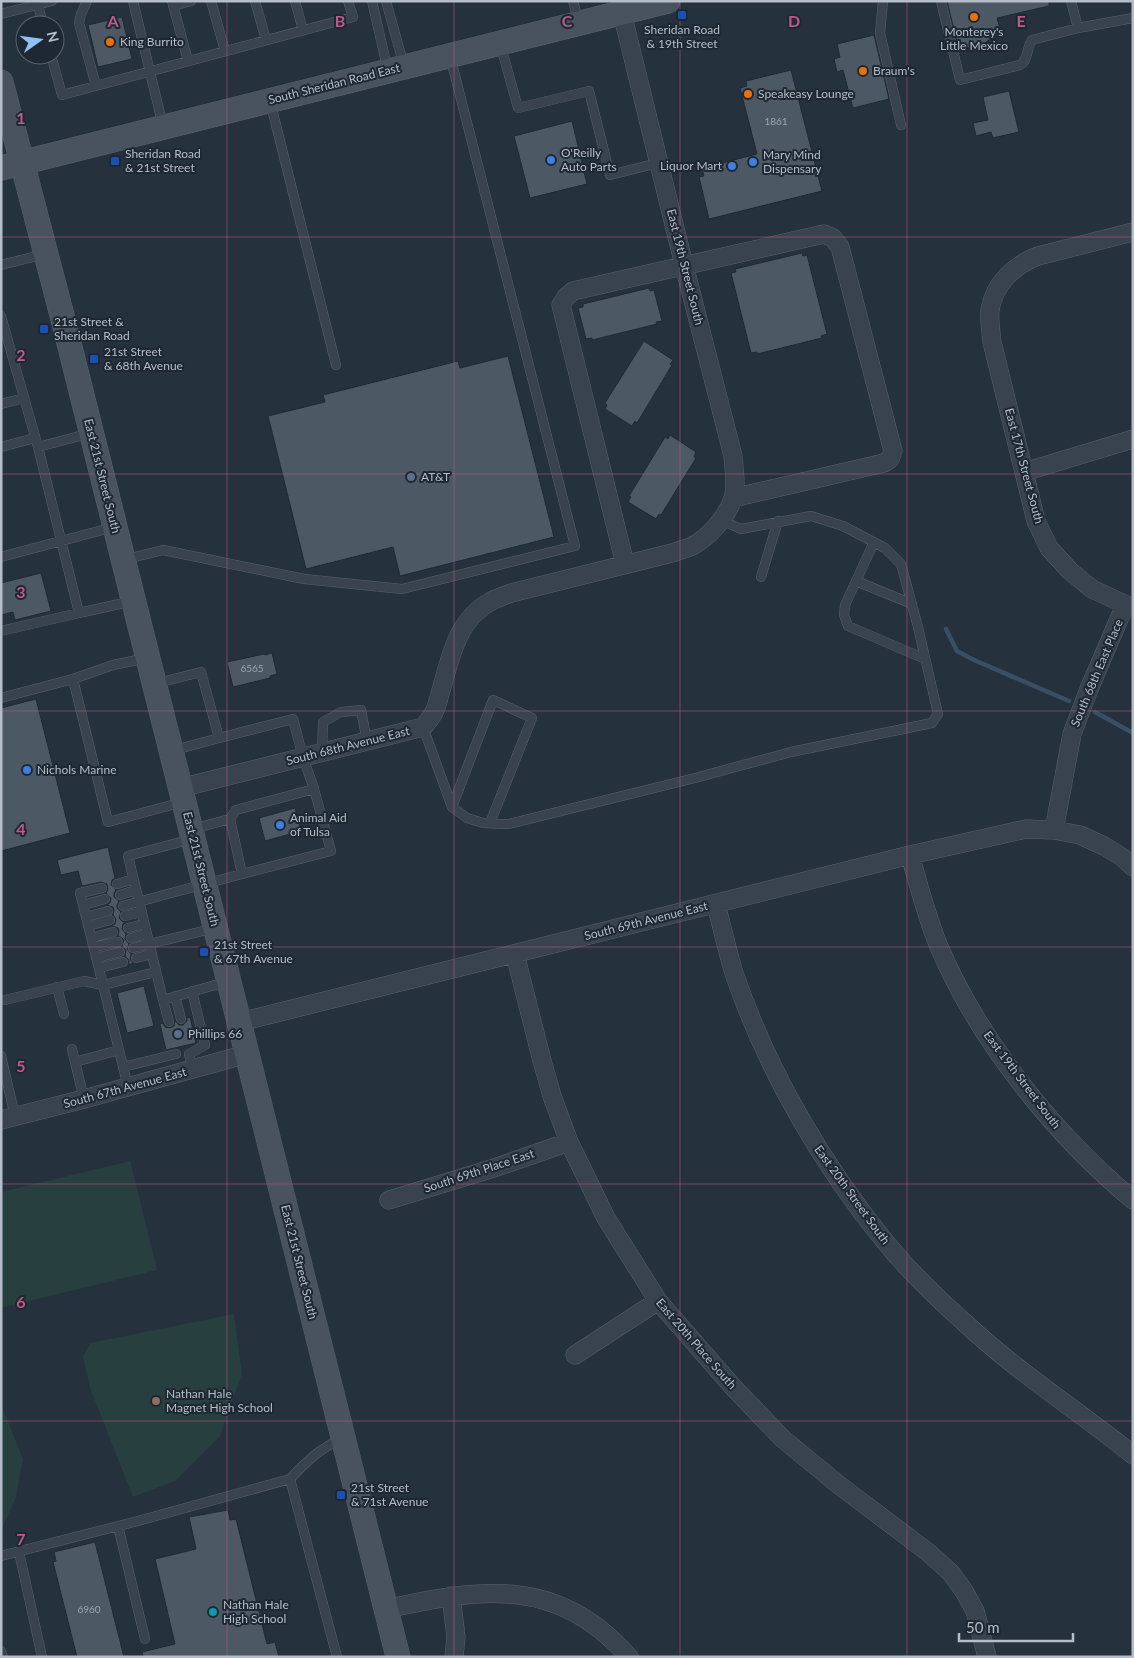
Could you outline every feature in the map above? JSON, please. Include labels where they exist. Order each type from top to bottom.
[{"type":"main road","name":"South Sheridan Road East","points":[[12,165],[500,43],[576,12],[622,13],[668,1]]},
{"type":"main road","name":"East 21st Street South","points":[[1,82],[12,165],[46,254],[398,1657]]},
{"type":"street","name":"East 19th Street South","points":[[622,13],[658,163],[733,456],[735,476],[733,498],[721,520]]},
{"type":"street","name":"East 17th Street South","points":[[1129,607],[1092,589],[1070,571],[1049,548],[1036,521],[992,342],[991,309],[995,293],[1005,277],[1027,260],[1133,232]]},
{"type":"street","points":[[625,564],[561,305],[573,291],[824,234],[833,238],[840,247],[893,451],[890,459],[884,463],[733,498]]},
{"type":"street","points":[[1024,472],[1133,439]]},
{"type":"street","name":"South 68th Avenue East","points":[[182,795],[303,757],[423,727],[434,715],[454,644],[462,628],[471,616],[490,601],[511,593],[690,546],[702,540],[721,520]]},
{"type":"street","name":"South 68th East Place","points":[[1054,830],[1072,734],[1089,689],[1129,607]]},
{"type":"street","name":"South 69th Avenue East","points":[[240,1022],[910,855],[1026,829],[1054,830],[1080,835],[1104,846],[1122,857],[1133,867]]},
{"type":"street","name":"East 19th Street South","points":[[910,855],[930,925],[940,949],[954,977],[997,1050],[1063,1134],[1133,1200]]},
{"type":"street","name":"East 20th Street South","points":[[716,904],[734,972],[770,1060],[816,1146],[851,1197],[888,1245],[964,1323],[1000,1354],[1133,1455]]},
{"type":"street","name":"East 20th Place South","points":[[515,954],[540,1057],[569,1142],[606,1218],[658,1300],[732,1387],[783,1439],[951,1573],[964,1591],[975,1612],[987,1657]]},
{"type":"street","name":"South 67th Avenue East","points":[[8,1118],[128,1087],[190,1056],[247,1054]]},
{"type":"street","name":"South 69th Place East","points":[[388,1200],[494,1168],[569,1142]]},
{"type":"street","points":[[575,1355],[658,1300]]},
{"type":"street","points":[[386,1610],[451,1596],[475,1593],[499,1593],[540,1598],[556,1603],[593,1622],[615,1641],[629,1657]]},
{"type":"street","points":[[451,1596],[456,1637],[454,1657]]},
{"type":"lane","points":[[1,14],[52,1]]},
{"type":"lane","points":[[87,1],[79,23],[96,86]]},
{"type":"lane","points":[[133,1],[163,127]]},
{"type":"lane","points":[[188,61],[172,4],[191,1]]},
{"type":"lane","points":[[211,1],[225,51]]},
{"type":"lane","points":[[255,1],[266,40]]},
{"type":"lane","points":[[296,1],[303,30]]},
{"type":"lane","points":[[54,65],[62,96],[353,17],[348,1]]},
{"type":"lane","points":[[372,1],[396,69]]},
{"type":"lane","points":[[386,1],[396,69]]},
{"type":"lane","points":[[883,1],[880,33],[901,125]]},
{"type":"lane","points":[[940,1],[960,80],[1020,64],[1026,58],[1028,44],[1032,40],[1078,28],[1133,18]]},
{"type":"lane","points":[[1071,1],[1078,28]]},
{"type":"lane","points":[[38,5],[40,15]]},
{"type":"lane","points":[[500,43],[518,108],[589,91],[610,176],[658,163]]},
{"type":"lane","points":[[123,560],[163,550],[304,579],[402,589],[575,546],[450,56]]},
{"type":"lane","points":[[270,101],[336,365]]},
{"type":"lane","points":[[1,265],[46,254]]},
{"type":"lane","points":[[1,316],[37,443],[79,613]]},
{"type":"lane","points":[[1,404],[24,398]]},
{"type":"lane","points":[[1,447],[37,443],[91,433]]},
{"type":"lane","points":[[423,727],[452,808],[467,818],[483,823],[509,824],[791,752],[932,723],[938,714],[902,564],[885,548],[874,542],[843,526],[812,516],[778,521],[741,530],[721,520]]},
{"type":"lane","points":[[761,578],[778,521]]},
{"type":"lane","points":[[1,557],[114,527]]},
{"type":"lane","points":[[874,542],[845,604],[844,615],[848,626],[925,659]]},
{"type":"lane","points":[[856,581],[912,604]]},
{"type":"lane","points":[[1,631],[133,601]]},
{"type":"lane","points":[[1,698],[74,679],[113,665],[147,658]]},
{"type":"lane","points":[[154,684],[201,672],[219,738]]},
{"type":"lane","points":[[74,679],[108,822],[182,795]]},
{"type":"lane","points":[[452,808],[493,700],[532,718],[490,823]]},
{"type":"lane","points":[[322,753],[324,722],[341,712],[361,710],[367,741]]},
{"type":"lane","points":[[123,906],[331,851],[293,718],[171,751]]},
{"type":"lane","points":[[168,1022],[128,856],[230,819],[236,810],[314,789]]},
{"type":"lane","points":[[230,819],[242,874]]},
{"type":"lane","points":[[117,884],[134,879]]},
{"type":"lane","points":[[102,888],[80,893],[128,1087]]},
{"type":"lane","points":[[120,895],[136,890]]},
{"type":"lane","points":[[83,905],[105,899]]},
{"type":"lane","points":[[86,916],[108,910]]},
{"type":"lane","points":[[125,916],[142,912]]},
{"type":"lane","points":[[88,926],[110,920]]},
{"type":"lane","points":[[128,928],[144,924]]},
{"type":"lane","points":[[133,948],[216,928]]},
{"type":"lane","points":[[91,938],[113,932]]},
{"type":"lane","points":[[131,938],[147,934]]},
{"type":"lane","points":[[94,947],[118,942]]},
{"type":"lane","points":[[96,958],[120,952]]},
{"type":"lane","points":[[136,958],[152,954]]},
{"type":"lane","points":[[99,968],[123,962]]},
{"type":"lane","points":[[5,1000],[84,981],[103,985],[156,972]]},
{"type":"lane","points":[[163,1000],[229,981]]},
{"type":"lane","points":[[57,988],[64,1014]]},
{"type":"lane","points":[[123,1067],[176,1051],[190,1056],[205,1044],[192,992]]},
{"type":"lane","points":[[175,996],[181,1019]]},
{"type":"lane","points":[[72,1049],[84,1099]]},
{"type":"lane","points":[[76,1062],[119,1050]]},
{"type":"lane","points":[[1,1056],[8,1118]]},
{"type":"lane","points":[[1,1556],[290,1479],[306,1462],[326,1446],[343,1438]]},
{"type":"lane","points":[[290,1479],[337,1657]]},
{"type":"lane","points":[[118,1526],[145,1639]]},
{"type":"lane","points":[[18,1552],[42,1657]]},
{"type":"lane","points":[[1,1651],[3,1657]]},
{"type":"green space","points":[[130,1161],[157,1270],[1,1308],[1,1192]]},
{"type":"green space","points":[[234,1314],[242,1374],[220,1436],[175,1481],[133,1497],[90,1388],[83,1357],[90,1343]]},
{"type":"green space","points":[[1,1404],[23,1459],[16,1497],[1,1531]]},
{"type":"building","name":"Monterey's Little Mexico","points":[[947,1],[1049,1],[1049,6],[997,18],[1001,32],[982,45],[959,50]]},
{"type":"building","name":"King Burrito","points":[[122,17],[132,59],[98,67],[88,25]]},
{"type":"building","name":"Braum's","points":[[874,35],[889,99],[853,108],[843,70],[837,72],[834,59],[840,57],[837,44]]},
{"type":"building","points":[[791,70],[822,191],[709,219],[699,177],[704,176],[702,168],[757,154],[740,88],[747,86],[746,81]]},
{"type":"building","points":[[1009,91],[1019,132],[993,138],[991,132],[976,136],[973,123],[988,120],[983,97]]},
{"type":"building","name":"O'Reilly Auto Parts","points":[[572,121],[587,184],[530,198],[514,136]]},
{"type":"building","points":[[802,253],[803,256],[807,255],[827,334],[821,336],[822,338],[757,354],[757,352],[751,353],[731,273],[736,272],[735,269]]},
{"type":"building","points":[[649,288],[650,291],[654,290],[662,321],[656,322],[657,324],[592,340],[592,338],[586,339],[578,308],[583,307],[583,304]]},
{"type":"building","points":[[644,341],[673,360],[670,364],[672,365],[637,423],[635,421],[632,426],[605,409],[607,405],[605,403]]},
{"type":"building","name":"AT&T","points":[[508,356],[554,537],[400,576],[393,547],[306,569],[268,416],[325,402],[323,395],[458,361],[460,368]]},
{"type":"building","points":[[670,435],[696,452],[694,457],[696,458],[661,515],[659,514],[656,519],[628,502],[631,497],[629,496],[665,437],[668,439]]},
{"type":"building","points":[[41,573],[51,611],[15,620],[13,612],[1,615],[1,583]]},
{"type":"building","points":[[272,653],[277,674],[270,676],[270,678],[233,687],[227,662]]},
{"type":"building","name":"Nichols Marine","points":[[36,699],[70,833],[1,851],[1,708]]},
{"type":"building","name":"Animal Aid of Tulsa","points":[[295,808],[301,831],[265,841],[259,818]]},
{"type":"building","points":[[108,847],[115,878],[112,880],[111,885],[116,890],[114,897],[119,901],[117,908],[121,912],[119,918],[126,922],[123,924],[122,929],[126,934],[125,939],[129,944],[127,949],[131,954],[130,959],[133,963],[129,965],[129,960],[125,956],[126,950],[122,946],[124,940],[118,936],[118,928],[112,926],[115,924],[116,919],[113,915],[113,907],[107,905],[110,903],[111,898],[106,893],[108,889],[107,884],[101,882],[82,886],[78,871],[61,875],[57,860]]},
{"type":"building","points":[[144,986],[154,1026],[127,1033],[117,993]]},
{"type":"building","name":"Phillips 66","points":[[190,1017],[196,1043],[166,1050],[160,1024],[163,1023],[165,1027],[170,1028],[174,1026],[175,1021],[179,1025],[183,1025],[187,1018]]},
{"type":"building","name":"Nathan Hale High School","points":[[228,1510],[230,1520],[236,1519],[267,1644],[275,1642],[279,1657],[143,1657],[142,1652],[175,1644],[155,1559],[196,1549],[189,1517]]},
{"type":"building","points":[[95,1542],[124,1657],[77,1657],[53,1562],[56,1561],[54,1552]]},
{"type":"waterway","points":[[946,629],[957,651],[1069,701]]},
{"type":"waterway","points":[[1095,712],[1133,733]]},
{"type":"place","name":"Sheridan Road & 19th Street","points":[[682,15]]},
{"type":"place","name":"Monterey's Little Mexico","points":[[974,17]]},
{"type":"place","name":"King Burrito","points":[[110,42]]},
{"type":"place","name":"Braum's","points":[[863,71]]},
{"type":"place","name":"Speakeasy Lounge","points":[[748,94]]},
{"type":"place","name":"O'Reilly Auto Parts","points":[[551,160]]},
{"type":"place","name":"Sheridan Road & 21st Street","points":[[115,161]]},
{"type":"place","name":"Mary Mind Dispensary","points":[[753,162]]},
{"type":"place","name":"Liquor Mart","points":[[732,166]]},
{"type":"place","name":"21st Street & Sheridan Road","points":[[44,329]]},
{"type":"place","name":"21st Street & 68th Avenue","points":[[94,359]]},
{"type":"place","name":"AT&T","points":[[411,477]]},
{"type":"place","name":"Nichols Marine","points":[[27,770]]},
{"type":"place","name":"Animal Aid of Tulsa","points":[[280,825]]},
{"type":"place","name":"21st Street & 67th Avenue","points":[[204,952]]},
{"type":"place","name":"Phillips 66","points":[[178,1034]]},
{"type":"place","name":"Nathan Hale Magnet High School","points":[[156,1401]]},
{"type":"place","name":"21st Street & 71st Avenue","points":[[341,1495]]},
{"type":"place","name":"Nathan Hale High School","points":[[213,1612]]}]
